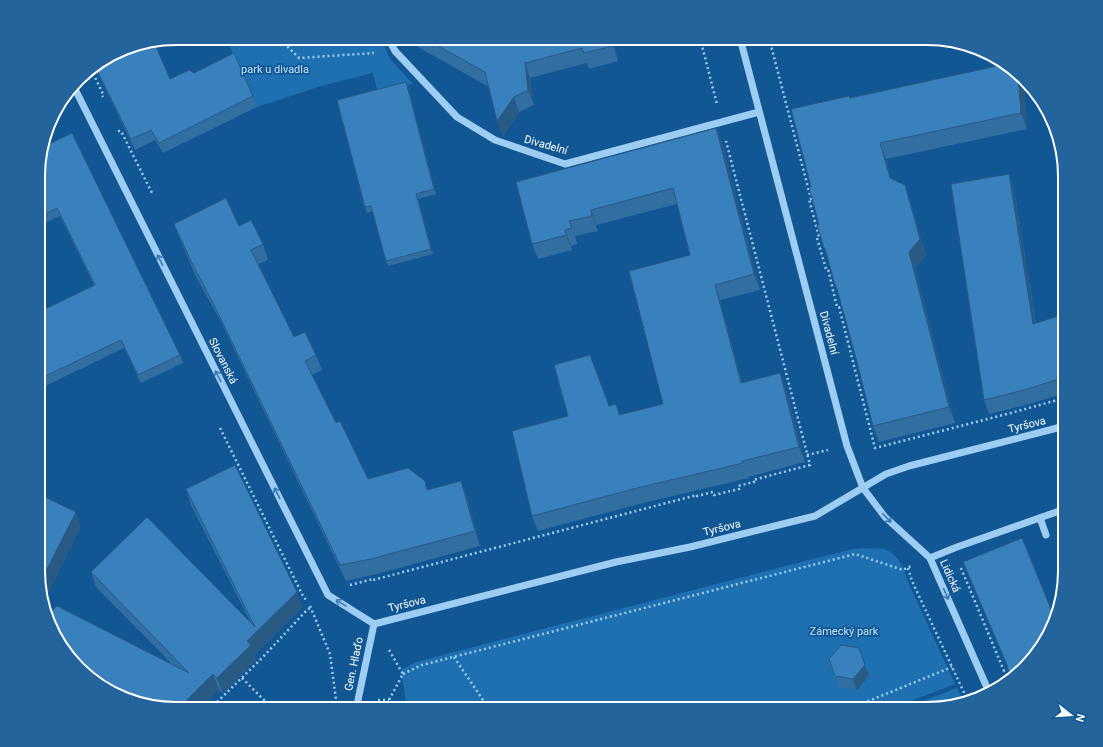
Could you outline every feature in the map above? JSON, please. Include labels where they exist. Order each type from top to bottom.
[{"type":"street","name":"Divadelní","points":[[392,45],[395,52],[457,117],[495,140],[565,164],[759,112]]},
{"type":"street","name":"Divadelní","points":[[742,45],[847,446],[863,488]]},
{"type":"street","name":"Slovanská","points":[[76,92],[328,596]]},
{"type":"street","name":"Tyršova","points":[[374,624],[616,562],[690,547],[815,516],[886,474],[909,466],[1058,428]]},
{"type":"street","name":"Lidická","points":[[863,488],[885,517],[930,558],[987,687]]},
{"type":"street","points":[[930,558],[1058,512]]},
{"type":"street","points":[[1040,518],[1046,535]]},
{"type":"street","points":[[328,596],[374,624]]},
{"type":"street","name":"Gen. Hlaďo","points":[[358,702],[374,624]]},
{"type":"path","points":[[286,45],[299,58],[395,52]]},
{"type":"path","points":[[217,702],[310,608],[344,586],[373,580],[697,495],[713,492],[714,495],[739,490],[738,486],[754,482],[753,480],[810,466],[702,45]]},
{"type":"path","points":[[771,45],[811,199],[809,199],[819,237],[817,238],[826,270],[828,269],[837,307],[839,307],[876,448],[1058,400]]},
{"type":"path","points":[[219,425],[304,598],[309,602],[310,608],[330,654],[336,702]]},
{"type":"path","points":[[403,674],[422,665],[855,554],[903,570],[930,558]]},
{"type":"path","points":[[960,565],[1005,676]]},
{"type":"path","points":[[908,568],[912,581],[966,696]]},
{"type":"path","points":[[454,657],[484,702]]},
{"type":"path","points":[[866,702],[952,667]]},
{"type":"path","points":[[242,678],[266,702]]},
{"type":"green space","name":"park u divadla","points":[[229,45],[384,45],[391,60],[413,84],[378,93],[373,73],[321,86],[257,107]]},
{"type":"green space","name":"Zámecký park","points":[[854,549],[884,549],[894,554],[900,562],[955,684],[908,702],[406,702],[401,670],[416,662]]},
{"type":"green space","points":[[957,688],[962,698],[935,702],[920,702]]},
{"type":"building","points":[[437,45],[613,46],[584,53],[582,48],[525,63],[528,90],[514,97],[497,121],[485,72]]},
{"type":"building","points":[[156,47],[170,79],[189,70],[194,73],[234,53],[253,96],[159,143],[151,130],[131,139],[98,71],[103,67],[134,52]]},
{"type":"building","points":[[998,66],[1019,84],[1021,113],[880,143],[890,178],[905,185],[920,239],[909,252],[949,407],[873,426],[836,285],[817,225],[819,225],[809,187],[811,187],[791,109],[849,96],[850,98]]},
{"type":"building","points":[[406,82],[434,189],[416,194],[431,249],[386,261],[371,206],[365,207],[337,100]]},
{"type":"building","points":[[716,128],[754,274],[715,285],[741,383],[780,373],[799,447],[742,461],[743,463],[637,488],[532,516],[512,431],[568,416],[554,365],[590,355],[609,406],[616,404],[619,415],[663,404],[629,271],[690,255],[673,188],[591,210],[592,216],[569,221],[572,228],[565,230],[566,235],[532,244],[516,182]]},
{"type":"building","points":[[72,133],[180,355],[138,375],[121,340],[45,376],[45,309],[95,285],[57,208],[45,214],[45,176],[49,144]]},
{"type":"building","points":[[1009,174],[1033,324],[1058,316],[1058,379],[984,400],[951,184]]},
{"type":"building","points":[[226,198],[239,226],[251,220],[263,244],[251,250],[294,337],[305,332],[316,355],[305,361],[336,423],[340,421],[368,479],[408,468],[425,481],[427,490],[461,481],[475,531],[371,559],[340,565],[174,224]]},
{"type":"building","points":[[235,465],[297,592],[247,641],[251,645],[217,678],[213,674],[185,702],[159,701],[142,698],[118,688],[103,680],[83,664],[67,644],[51,611],[57,606],[189,673],[91,572],[147,517],[255,627],[186,489]]},
{"type":"building","points":[[45,497],[76,512],[45,573]]},
{"type":"building","points":[[1022,538],[1052,611],[1036,644],[1020,664],[1010,673],[1008,667],[963,562]]},
{"type":"building","points":[[841,645],[859,648],[865,665],[853,679],[835,676],[829,659]]}]
